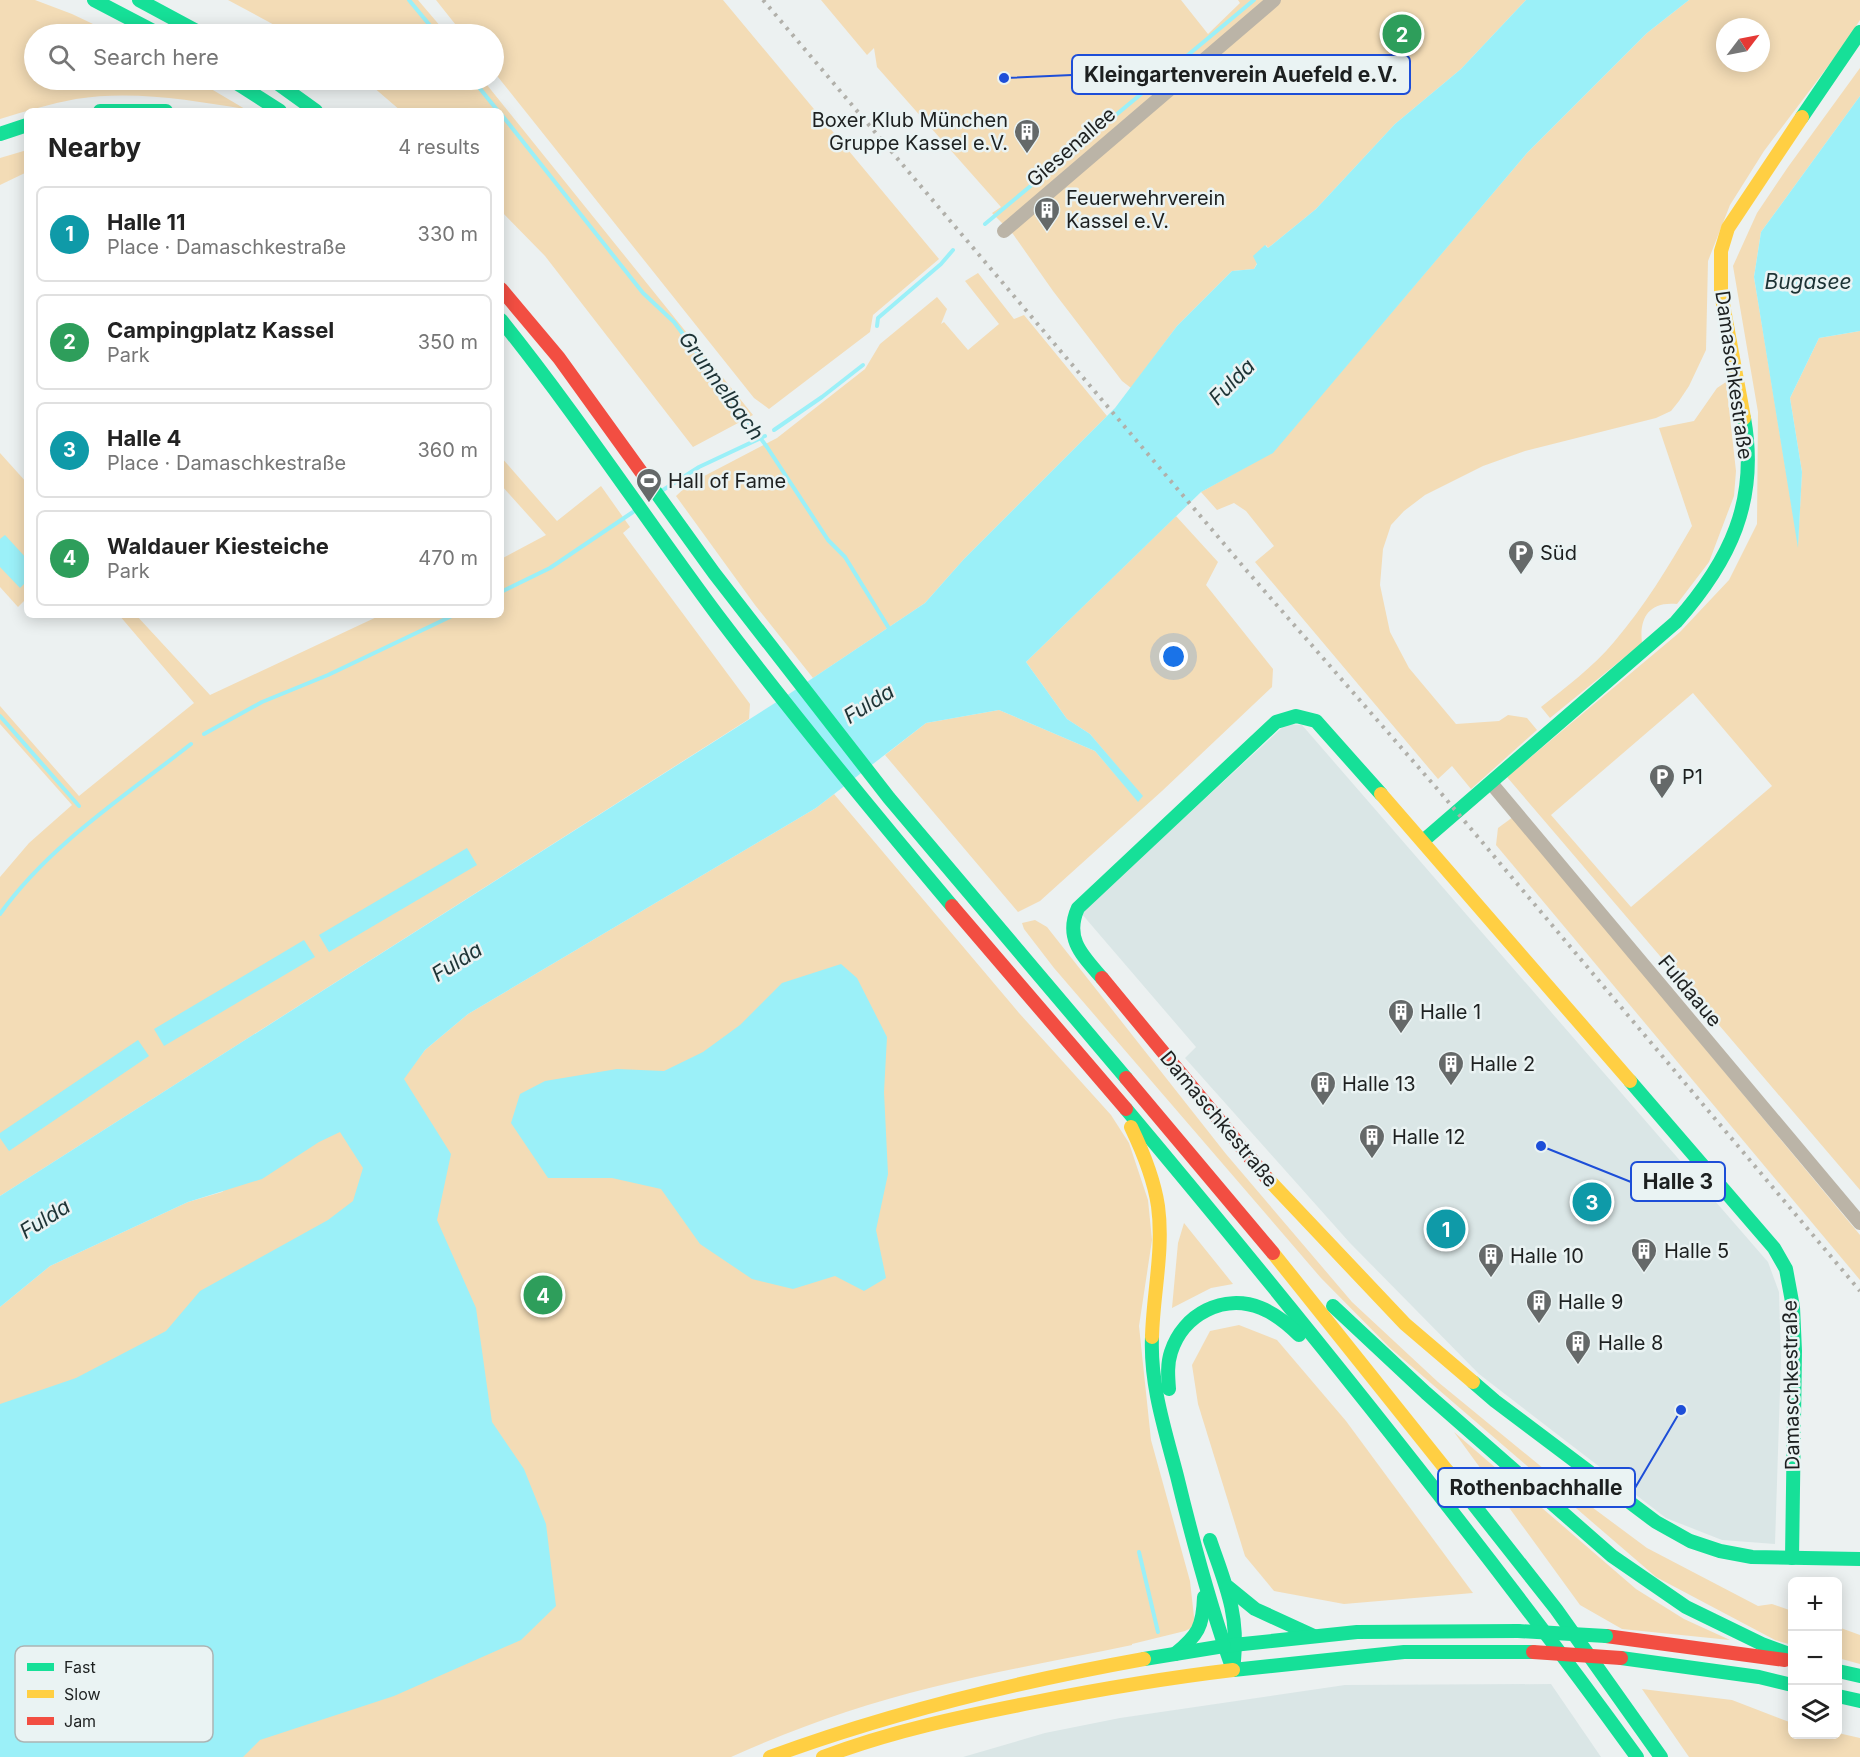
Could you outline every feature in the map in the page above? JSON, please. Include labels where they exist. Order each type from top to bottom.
[{"type":"main road","points":[[94,0],[140,24]]},
{"type":"main road","points":[[139,0],[185,24]]},
{"type":"main road","name":"Damaschkestraße","points":[[1423,841],[1676,621],[1700,595],[1716,569],[1741,518],[1747,482],[1748,454],[1721,293],[1721,251],[1728,228],[1747,198],[1860,32]]},
{"type":"main road","points":[[247,90],[275,108]]},
{"type":"main road","points":[[287,90],[312,108]]},
{"type":"main road","points":[[0,134],[24,126]]},
{"type":"main road","points":[[504,293],[559,358],[714,573],[788,670],[890,798],[1263,1241],[1467,1494],[1556,1609],[1661,1757]]},
{"type":"main road","points":[[504,324],[765,677],[876,814],[1111,1090],[1306,1325],[1526,1604],[1637,1757]]},
{"type":"main road","name":"Damaschkestraße","points":[[1792,1558],[1794,1351],[1792,1307],[1786,1269],[1774,1248],[1423,841],[1316,721],[1302,716],[1289,716],[1276,722],[1089,895],[1075,913],[1071,923],[1072,933],[1082,954],[1251,1161],[1405,1324],[1495,1401],[1656,1522],[1690,1541],[1720,1551],[1752,1557],[1792,1558],[1860,1559]]},
{"type":"main road","points":[[1111,1090],[1138,1143],[1156,1197],[1159,1216],[1159,1250],[1150,1323],[1155,1389],[1183,1503],[1205,1579],[1230,1645],[1233,1670]]},
{"type":"main road","points":[[1263,1241],[1426,1393],[1612,1556],[1686,1607],[1762,1644],[1788,1654]]},
{"type":"main road","points":[[1192,1479],[1174,1413],[1168,1380],[1168,1361],[1174,1342],[1184,1326],[1202,1312],[1213,1307],[1242,1303],[1255,1305],[1276,1315],[1377,1414]]},
{"type":"main road","points":[[1205,1524],[1215,1558],[1228,1587],[1236,1617],[1230,1645]]},
{"type":"main road","points":[[1174,1654],[1189,1642],[1202,1626],[1205,1579]]},
{"type":"main road","points":[[1228,1587],[1255,1610],[1314,1636]]},
{"type":"main road","points":[[770,1757],[826,1735],[966,1695],[1174,1654],[1314,1636],[1357,1632],[1518,1631],[1605,1636],[1788,1660]]},
{"type":"main road","points":[[823,1757],[890,1735],[973,1713],[1153,1680],[1404,1652],[1533,1652],[1621,1658],[1759,1677],[1788,1684]]},
{"type":"main road","points":[[1842,1672],[1860,1676]]},
{"type":"main road","points":[[1842,1697],[1860,1701]]},
{"type":"street","name":"Giesenallee","points":[[1004,231],[1274,0]]},
{"type":"street","name":"Fuldaaue","points":[[1491,783],[1860,1223]]},
{"type":"shaded area","points":[[0,0],[35,0],[93,24],[24,24],[24,90],[213,90],[243,108],[140,96],[97,96],[38,108],[24,108],[24,112],[0,119]]},
{"type":"shaded area","points":[[228,0],[418,0],[438,24],[272,24]]},
{"type":"shaded area","points":[[436,0],[723,0],[939,259],[873,315],[870,332],[769,409],[754,398],[504,85],[504,24],[455,24]]},
{"type":"shaded area","points":[[821,0],[1181,0],[1208,34],[1240,3],[1238,0],[1526,0],[1461,69],[1395,124],[1316,209],[1268,248],[1266,245],[1254,269],[1232,271],[1177,326],[1131,388],[1122,381],[1053,291],[1013,234],[992,213],[1001,207],[877,67],[874,48],[867,55]]},
{"type":"shaded area","points":[[1689,0],[1860,0],[1860,20],[1841,49],[1764,151],[1730,205],[1708,261],[1706,350],[1689,386],[1671,411],[1656,418],[1525,451],[1483,466],[1425,495],[1404,511],[1391,525],[1383,549],[1380,585],[1390,632],[1409,668],[1456,724],[1499,721],[1508,715],[1527,718],[1537,730],[1471,789],[1452,766],[1438,779],[1255,562],[1274,546],[1246,511],[1234,503],[1217,510],[1201,492],[1273,452],[1527,153],[1647,33]]},
{"type":"shaded area","points":[[1860,68],[1860,96],[1761,232],[1754,277],[1798,544],[1802,472],[1790,398],[1819,338],[1860,331],[1860,1190],[1507,777],[1680,632],[1729,580],[1757,524],[1758,412],[1733,266],[1757,213]],"holes":[[[1693,693],[1772,786],[1631,907],[1551,815]]]},
{"type":"shaded area","points":[[377,90],[491,90],[753,415],[693,447],[545,256],[504,214],[504,108],[398,108]]},
{"type":"shaded area","points":[[24,151],[24,173],[0,185],[0,158]]},
{"type":"shaded area","points":[[978,273],[1014,319],[1024,315],[1107,416],[964,559],[925,603],[813,678],[755,605],[676,496],[689,484],[777,438],[865,369],[880,344],[937,297],[947,309],[941,324],[944,322],[968,350],[999,324],[965,281]]},
{"type":"shaded area","points":[[1726,382],[1736,471],[1734,496],[1709,562],[1677,604],[1659,605],[1648,613],[1642,626],[1642,643],[1550,718],[1541,707],[1588,668],[1614,642],[1656,586],[1692,526],[1659,428],[1694,421],[1717,388]]},
{"type":"shaded area","points":[[0,453],[24,480],[24,601],[18,607],[0,587]]},
{"type":"shaded area","points":[[504,460],[557,521],[601,486],[630,527],[623,533],[750,704],[749,719],[0,1196],[0,877],[29,843],[72,805],[0,724],[0,706],[79,796],[194,703],[122,618],[139,618],[210,695],[375,618],[504,618],[504,557],[546,535],[504,488]]},
{"type":"shaded area","points":[[1176,516],[1218,562],[1206,585],[1273,669],[1272,687],[1162,791],[1040,901],[1018,912],[885,755],[926,723],[999,710],[1095,751],[1138,801],[1142,796],[1090,734],[1067,719],[1026,662]]},
{"type":"shaded area","points":[[1286,724],[1302,725],[1768,1262],[1779,1292],[1781,1359],[1775,1544],[1722,1540],[1666,1518],[1479,1374],[1350,1243],[1185,1058],[1196,1047],[1081,913]]},
{"type":"shaded area","points":[[834,794],[1019,1013],[1111,1115],[1129,1143],[1148,1200],[1152,1240],[1139,1326],[1151,1440],[1190,1581],[1195,1626],[1185,1631],[1132,1645],[916,1691],[802,1727],[731,1757],[0,1757],[0,1307],[50,1266],[188,1202],[222,1192],[415,1063],[425,1050],[468,1014],[816,808]]},
{"type":"shaded area","points":[[1513,817],[1860,1235],[1860,1280],[1496,845],[1498,828]]},
{"type":"shaded area","points":[[1035,920],[1047,927],[1226,1154],[1352,1302],[1438,1382],[1577,1496],[1647,1548],[1758,1606],[1772,1604],[1788,1610],[1788,1644],[1775,1640],[1656,1577],[1389,1347],[1321,1278],[1054,968],[1024,929],[1022,923]]},
{"type":"shaded area","points":[[1184,1223],[1233,1284],[1211,1288],[1172,1308],[1178,1243]]},
{"type":"shaded area","points":[[1239,1325],[1277,1340],[1346,1421],[1473,1593],[1344,1604],[1274,1591],[1245,1556],[1198,1404],[1192,1365],[1210,1331]]},
{"type":"shaded area","points":[[1454,1432],[1636,1589],[1684,1619],[1730,1640],[1622,1629],[1580,1605]]},
{"type":"shaded area","points":[[1842,1628],[1860,1635],[1860,1664],[1842,1659]]},
{"type":"shaded area","points":[[1551,1684],[1601,1757],[963,1757],[1045,1733],[1120,1718],[1345,1685]]},
{"type":"shaded area","points":[[1642,1689],[1732,1700],[1788,1721],[1788,1739],[1842,1739],[1842,1734],[1860,1738],[1860,1757],[1689,1757]]},
{"type":"water","name":"Fulda","points":[[1526,0],[1689,0],[1647,33],[1527,153],[1273,453],[1201,492],[1026,662],[1067,719],[1090,734],[1143,796],[1138,802],[1095,751],[999,710],[926,723],[816,808],[468,1014],[425,1050],[404,1079],[451,1154],[437,1220],[476,1308],[492,1422],[524,1469],[546,1524],[556,1606],[521,1640],[394,1696],[260,1740],[243,1757],[0,1757],[0,1404],[76,1378],[166,1331],[200,1291],[328,1220],[353,1201],[363,1168],[340,1132],[319,1142],[262,1179],[188,1202],[50,1266],[0,1307],[0,1196],[789,694],[925,603],[964,559],[1115,408],[1177,326],[1232,271],[1254,269],[1257,264],[1253,256],[1265,245],[1268,248],[1316,209],[1395,124],[1461,69]]},
{"type":"water","name":"Bugasee","points":[[1860,96],[1860,331],[1819,338],[1790,398],[1802,472],[1798,548],[1754,277],[1761,232]]},
{"type":"water","points":[[5,535],[24,556],[24,584],[20,588],[0,567],[0,539]]},
{"type":"water","points":[[467,848],[477,865],[329,952],[319,935]]},
{"type":"water","points":[[304,940],[315,957],[164,1046],[154,1029]]},
{"type":"water","points":[[841,964],[857,978],[887,1037],[884,1092],[888,1174],[876,1230],[886,1278],[864,1291],[835,1276],[793,1289],[752,1279],[700,1244],[661,1189],[612,1178],[548,1178],[511,1123],[520,1094],[545,1081],[617,1069],[664,1071],[703,1052],[740,1025],[782,983]]},
{"type":"water","points":[[138,1040],[149,1056],[9,1151],[0,1138],[0,1133]]},
{"type":"waterway","name":"Grunnelbach","points":[[409,0],[429,24]]},
{"type":"waterway","points":[[985,224],[1254,0]]},
{"type":"waterway","name":"Grunnelbach","points":[[481,90],[496,108]]},
{"type":"waterway","name":"Grunnelbach","points":[[504,118],[643,293],[674,322],[767,447],[828,540],[845,557],[890,630]]},
{"type":"waterway","points":[[877,326],[878,318],[941,264],[953,250]]},
{"type":"waterway","points":[[774,430],[863,365]]},
{"type":"waterway","points":[[663,490],[699,467],[765,436]]},
{"type":"waterway","points":[[504,591],[550,568],[633,512]]},
{"type":"waterway","points":[[204,734],[262,702],[328,675],[448,618]]},
{"type":"waterway","points":[[0,716],[79,806]]},
{"type":"waterway","points":[[0,914],[41,866],[65,844],[114,802],[191,744]]},
{"type":"waterway","points":[[1139,1552],[1158,1632]]},
{"type":"railway","points":[[763,0],[1247,571],[1440,792],[1860,1291]]},
{"type":"traffic: fast","points":[[94,0],[140,24]]},
{"type":"traffic: fast","points":[[139,0],[183,24]]},
{"type":"traffic: fast","points":[[1802,117],[1860,32]]},
{"type":"traffic: fast","points":[[247,90],[275,108]]},
{"type":"traffic: fast","points":[[287,90],[312,108]]},
{"type":"traffic: fast","points":[[0,134],[24,126]]},
{"type":"traffic: fast","points":[[504,324],[746,653],[952,906]]},
{"type":"traffic: fast","points":[[1423,841],[1676,622],[1695,599],[1725,553],[1736,528],[1743,503],[1748,448],[1744,418]]},
{"type":"traffic: fast","points":[[652,487],[714,573],[889,798],[1126,1078]]},
{"type":"traffic: fast","points":[[1102,978],[1082,954],[1074,938],[1074,919],[1078,908],[1276,722],[1296,716],[1316,721],[1381,794]]},
{"type":"traffic: fast","points":[[1630,1081],[1774,1248],[1786,1269],[1793,1307],[1795,1351],[1792,1558]]},
{"type":"traffic: fast","points":[[1126,1109],[1387,1428],[1514,1591],[1637,1757]]},
{"type":"traffic: fast","points":[[1169,1389],[1169,1361],[1177,1339],[1195,1317],[1219,1305],[1233,1303],[1261,1308],[1272,1313],[1299,1335]]},
{"type":"traffic: fast","points":[[1333,1306],[1426,1393],[1612,1556],[1686,1607],[1762,1644],[1788,1654]]},
{"type":"traffic: fast","points":[[1152,1337],[1153,1372],[1163,1424],[1202,1574],[1233,1670]]},
{"type":"traffic: fast","points":[[1473,1382],[1656,1522],[1690,1541],[1720,1551],[1752,1557],[1860,1559]]},
{"type":"traffic: fast","points":[[1448,1472],[1556,1609],[1661,1757]]},
{"type":"traffic: fast","points":[[1210,1540],[1233,1613],[1234,1661]]},
{"type":"traffic: fast","points":[[1228,1587],[1255,1609],[1314,1636]]},
{"type":"traffic: fast","points":[[1175,1654],[1198,1630],[1204,1597]]},
{"type":"traffic: fast","points":[[1224,1646],[1357,1632],[1518,1631]]},
{"type":"traffic: fast","points":[[1518,1631],[1606,1636]]},
{"type":"traffic: fast","points":[[1144,1659],[1224,1646]]},
{"type":"traffic: fast","points":[[1233,1670],[1404,1652],[1533,1652]]},
{"type":"traffic: fast","points":[[1621,1658],[1759,1677],[1788,1684]]},
{"type":"traffic: fast","points":[[1842,1672],[1860,1676]]},
{"type":"traffic: fast","points":[[1842,1697],[1860,1701]]},
{"type":"traffic: slow","points":[[1744,418],[1721,293],[1721,251],[1728,228],[1802,117]]},
{"type":"traffic: slow","points":[[1381,794],[1630,1081]]},
{"type":"traffic: slow","points":[[1131,1127],[1148,1166],[1160,1222],[1152,1337]]},
{"type":"traffic: slow","points":[[1266,1177],[1405,1324],[1473,1382]]},
{"type":"traffic: slow","points":[[1273,1253],[1448,1472]]},
{"type":"traffic: slow","points":[[770,1757],[908,1712],[1002,1688],[1144,1659]]},
{"type":"traffic: slow","points":[[823,1757],[901,1732],[981,1713],[1109,1688],[1233,1670]]},
{"type":"traffic: jam","points":[[504,293],[559,358],[652,487]]},
{"type":"traffic: jam","points":[[952,906],[1126,1109]]},
{"type":"traffic: jam","points":[[1102,978],[1266,1177]]},
{"type":"traffic: jam","points":[[1126,1078],[1273,1253]]},
{"type":"traffic: jam","points":[[1606,1636],[1785,1660]]},
{"type":"traffic: jam","points":[[1533,1652],[1621,1658]]},
{"type":"place","name":"Campingplatz Kassel","points":[[1402,34]]},
{"type":"place","name":"Kleingartenverein Auefeld e.V.","points":[[1004,78]]},
{"type":"place","name":"Boxer Klub München Gruppe Kassel e.V.","points":[[1027,155]]},
{"type":"place","name":"Feuerwehrverein Kassel e.V.","points":[[1047,233]]},
{"type":"place","name":"Hall of Fame","points":[[649,504]]},
{"type":"place","name":"Süd","points":[[1521,576]]},
{"type":"place","name":"P1","points":[[1662,800]]},
{"type":"place","name":"Halle 1","points":[[1401,1035]]},
{"type":"place","name":"Halle 2","points":[[1451,1087]]},
{"type":"place","name":"Halle 13","points":[[1323,1107]]},
{"type":"place","name":"Halle 3","points":[[1541,1146]]},
{"type":"place","name":"Halle 12","points":[[1372,1160]]},
{"type":"place","name":"Halle 4","points":[[1592,1202]]},
{"type":"place","name":"Halle 11","points":[[1446,1229]]},
{"type":"place","name":"Halle 5","points":[[1644,1274]]},
{"type":"place","name":"Halle 10","points":[[1491,1279]]},
{"type":"place","name":"Waldauer Kiesteiche","points":[[543,1295]]},
{"type":"place","name":"Halle 9","points":[[1539,1325]]},
{"type":"place","name":"Halle 8","points":[[1578,1366]]},
{"type":"place","name":"Rothenbachhalle","points":[[1681,1410]]}]
